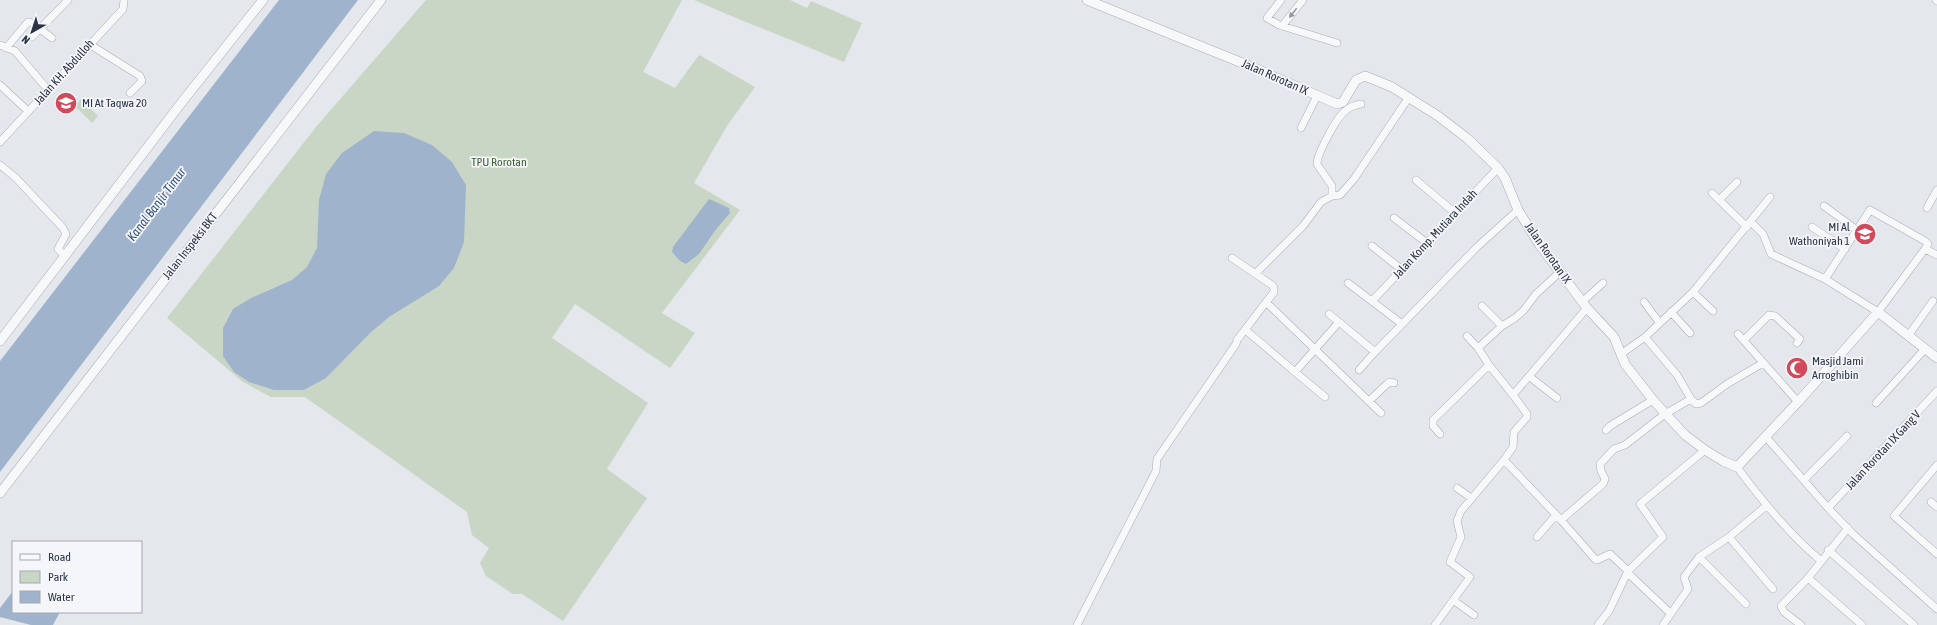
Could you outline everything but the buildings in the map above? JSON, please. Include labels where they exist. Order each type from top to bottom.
[{"type":"street","points":[[32,37],[68,0]]},
{"type":"street","name":"Jalan KH. Abdulloh","points":[[0,142],[28,111],[49,91],[89,44],[123,9],[124,0]]},
{"type":"street","points":[[0,341],[182,102],[263,0]]},
{"type":"street","name":"Jalan Inspeksi BKT","points":[[0,493],[381,0]]},
{"type":"street","name":"Jalan Rorotan IX","points":[[1087,0],[1339,104],[1343,102],[1356,80],[1365,76],[1409,97],[1468,139],[1498,168],[1505,178],[1518,210],[1560,272],[1585,305],[1614,337],[1630,371],[1653,400],[1685,435],[1705,450],[1737,467]]},
{"type":"street","points":[[1281,0],[1267,18],[1282,26],[1336,43]]},
{"type":"street","points":[[1282,26],[1303,0]]},
{"type":"street","points":[[49,91],[15,51],[3,46],[28,22],[40,28],[52,38]]},
{"type":"street","points":[[89,44],[140,76],[142,81],[130,92]]},
{"type":"street","points":[[0,85],[28,111]]},
{"type":"street","points":[[1301,128],[1317,96]]},
{"type":"street","points":[[1255,274],[1303,226],[1321,202],[1332,196],[1340,195],[1354,180],[1409,97]]},
{"type":"street","points":[[1332,196],[1332,186],[1318,164],[1318,160],[1321,151],[1341,116],[1350,107],[1361,104]]},
{"type":"street","points":[[0,165],[16,178],[63,228],[66,234],[58,249],[65,256]]},
{"type":"street","name":"Jalan Komp. Mutiara Indah","points":[[1372,301],[1498,168]]},
{"type":"street","points":[[1416,180],[1455,213]]},
{"type":"street","points":[[1719,200],[1737,182]]},
{"type":"street","points":[[1927,208],[1937,190]]},
{"type":"street","points":[[1712,193],[1762,234],[1771,254],[1825,280],[1878,312],[1937,358]]},
{"type":"street","points":[[1621,354],[1645,337],[1659,322],[1693,292],[1770,197]]},
{"type":"street","points":[[1824,206],[1857,230]]},
{"type":"street","points":[[1359,370],[1477,247],[1518,210]]},
{"type":"street","points":[[1820,560],[1802,545],[1766,506],[1737,467],[1798,402],[1878,312],[1928,244],[1873,211],[1869,211],[1825,280]]},
{"type":"street","points":[[1394,218],[1427,243]]},
{"type":"street","points":[[1812,227],[1845,249]]},
{"type":"street","points":[[1372,246],[1401,269]]},
{"type":"street","points":[[1925,249],[1937,255]]},
{"type":"street","points":[[1076,625],[1156,471],[1157,459],[1236,344],[1237,339],[1274,292],[1273,286],[1232,258]]},
{"type":"street","points":[[1478,348],[1502,326],[1524,310],[1536,294],[1560,272]]},
{"type":"street","points":[[1348,283],[1402,324]]},
{"type":"street","points":[[1513,395],[1530,377],[1603,283]]},
{"type":"street","points":[[1693,292],[1713,311]]},
{"type":"street","points":[[1908,336],[1933,301]]},
{"type":"street","points":[[1644,302],[1659,322]]},
{"type":"street","points":[[1270,306],[1381,413]]},
{"type":"street","points":[[1482,306],[1502,326]]},
{"type":"street","points":[[1671,312],[1690,333]]},
{"type":"street","points":[[1329,314],[1375,352]]},
{"type":"street","points":[[1744,340],[1769,315],[1775,316],[1800,339],[1797,343]]},
{"type":"street","points":[[1295,372],[1339,322]]},
{"type":"street","points":[[1248,332],[1325,398]]},
{"type":"street","points":[[1738,334],[1798,402]]},
{"type":"street","points":[[1435,625],[1470,577],[1450,562],[1461,537],[1458,518],[1471,498],[1504,460],[1514,446],[1514,432],[1527,416],[1478,348],[1467,336]]},
{"type":"street","points":[[1645,337],[1677,375],[1691,399],[1696,404],[1701,403],[1727,384],[1763,363]]},
{"type":"street","points":[[1876,403],[1925,349]]},
{"type":"street","points":[[1440,434],[1433,426],[1433,420],[1489,365]]},
{"type":"street","points":[[1530,377],[1557,398]]},
{"type":"street","points":[[1369,401],[1387,384],[1394,383]]},
{"type":"street","name":"Jalan Rorotan IX Gang V","points":[[1828,508],[1937,391]]},
{"type":"street","points":[[1537,537],[1559,517],[1603,484],[1605,479],[1600,468],[1600,464],[1610,453],[1625,445],[1665,414],[1691,399]]},
{"type":"street","points":[[1606,430],[1610,426],[1653,400]]},
{"type":"street","points":[[1804,480],[1847,436]]},
{"type":"street","points":[[1766,437],[1828,508],[1937,609]]},
{"type":"street","points":[[1598,625],[1608,611],[1628,570],[1663,538],[1640,506],[1641,503],[1705,450]]},
{"type":"street","points":[[1504,460],[1559,517],[1595,560],[1610,554],[1628,570],[1630,575],[1670,613]]},
{"type":"street","points":[[1937,465],[1895,513],[1894,517],[1937,554]]},
{"type":"street","points":[[1457,488],[1471,498]]},
{"type":"street","points":[[1663,625],[1670,613],[1688,590],[1684,577],[1699,557],[1729,537],[1766,506]]},
{"type":"street","points":[[1801,625],[1784,612],[1781,606],[1808,578],[1845,525]]},
{"type":"street","points":[[1729,537],[1773,589]]},
{"type":"street","points":[[1828,550],[1914,625]]},
{"type":"street","points":[[1699,557],[1746,604]]},
{"type":"street","points":[[1808,578],[1862,625]]},
{"type":"street","points":[[1453,600],[1474,615]]},
{"type":"green space","name":"TPU Rorotan","points":[[426,0],[682,0],[643,72],[675,88],[699,55],[755,87],[727,126],[694,183],[740,210],[662,313],[695,333],[670,368],[575,304],[552,338],[648,403],[607,469],[647,498],[563,621],[522,594],[513,594],[486,576],[480,563],[489,548],[472,535],[467,512],[305,397],[271,397],[243,382],[167,318],[316,127]]},
{"type":"green space","points":[[694,0],[790,0],[807,8],[811,1],[862,23],[844,62]]},
{"type":"green space","points":[[81,99],[98,116],[92,123],[75,106]]},
{"type":"green space","points":[[1863,223],[1874,230],[1865,243],[1855,237]]},
{"type":"water","name":"Kanal Banjir Timur","points":[[279,0],[358,0],[0,472],[0,361]]},
{"type":"water","points":[[374,131],[404,133],[432,145],[452,162],[466,185],[464,242],[454,268],[439,286],[389,317],[370,333],[326,378],[304,390],[274,390],[249,382],[234,372],[223,356],[223,328],[233,309],[251,298],[292,280],[307,267],[317,248],[319,200],[326,174],[342,153]]},
{"type":"water","points":[[709,199],[729,208],[730,213],[717,228],[699,254],[686,264],[680,261],[672,252],[673,247]]},
{"type":"water","points":[[12,592],[12,613],[59,613],[53,625],[31,625],[0,617],[0,608]]},
{"type":"place","name":"MI At Taqwa 20","points":[[66,103]]},
{"type":"place","name":"MI Al Wathoniyah 1","points":[[1865,234]]},
{"type":"place","name":"Masjid Jami Arroghibin","points":[[1797,368]]}]
